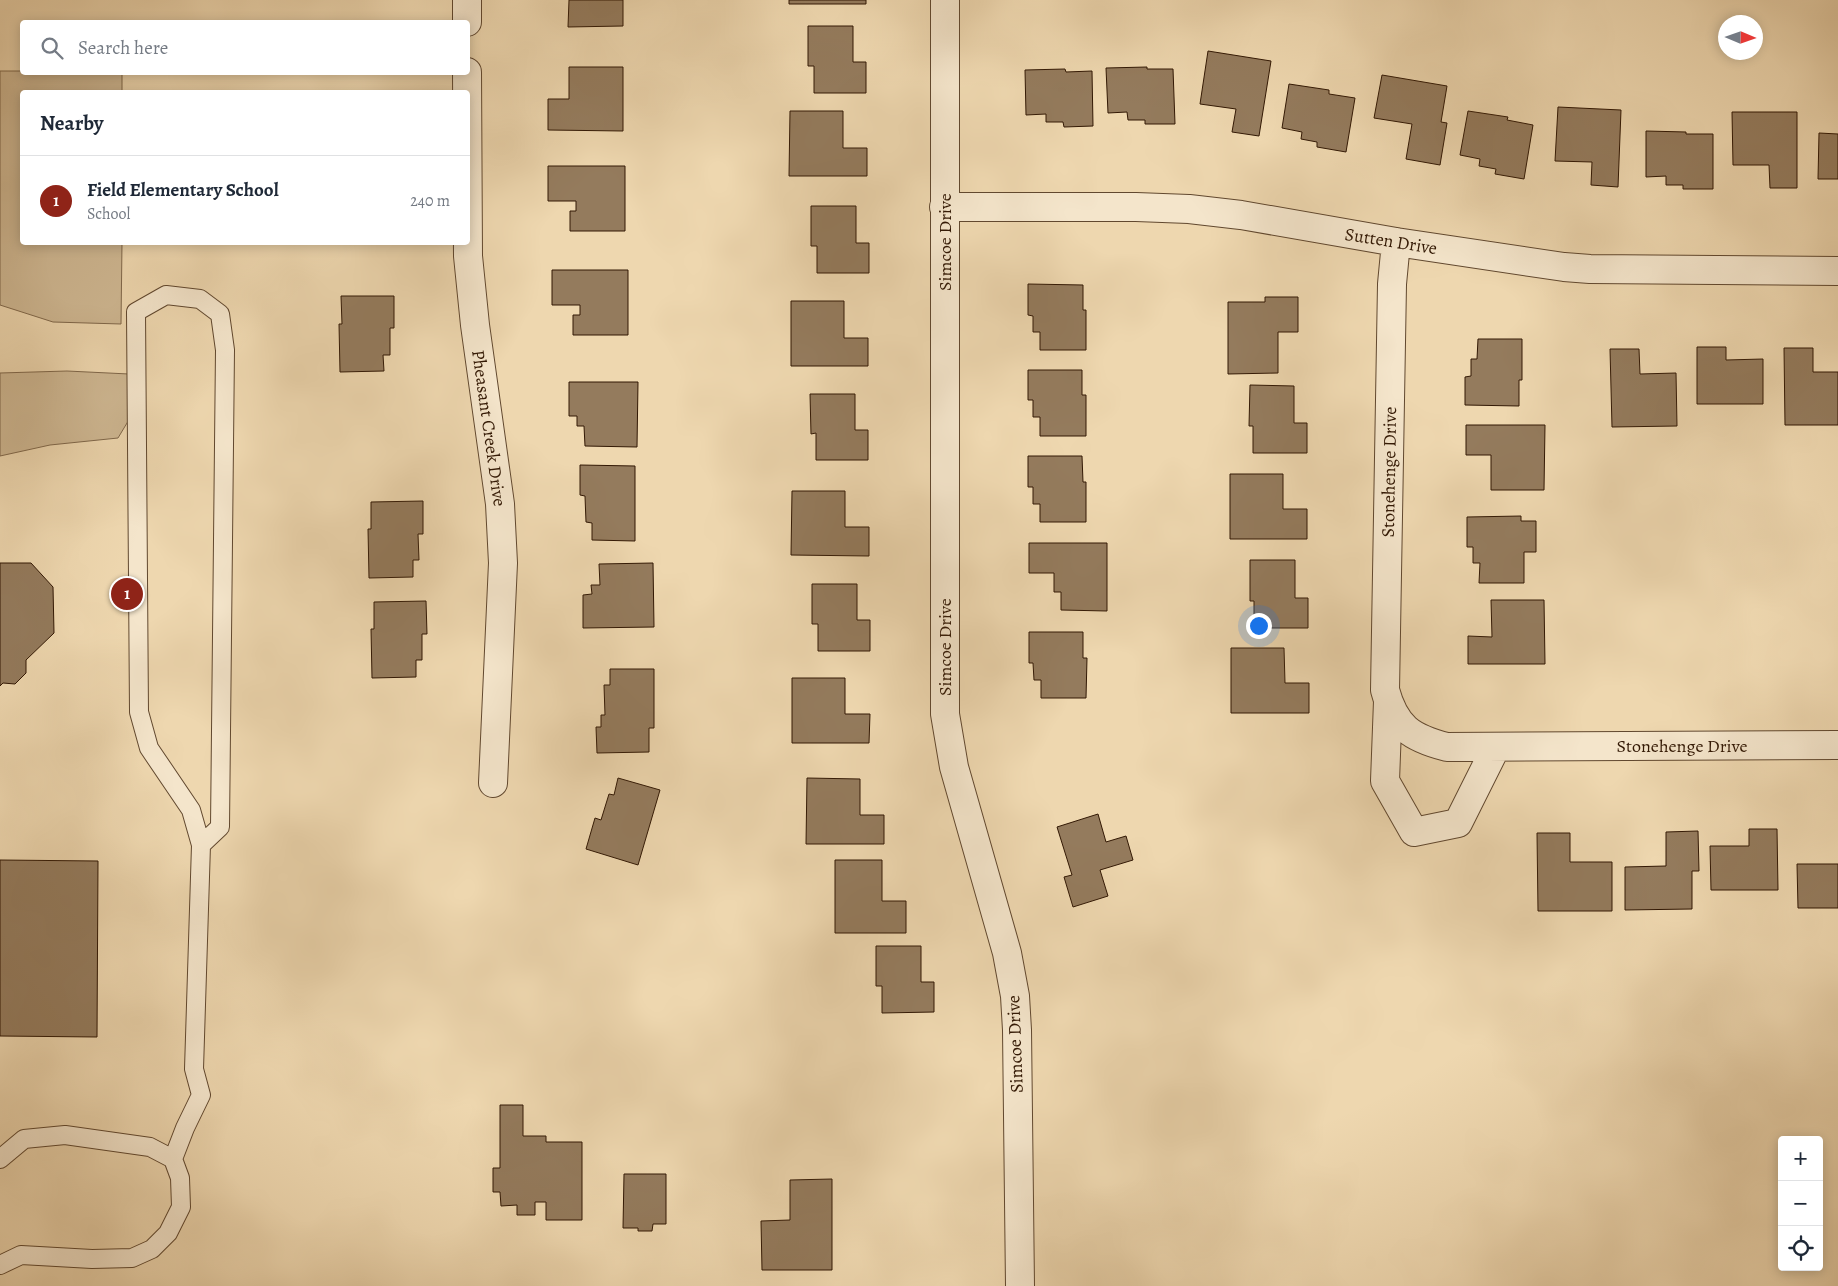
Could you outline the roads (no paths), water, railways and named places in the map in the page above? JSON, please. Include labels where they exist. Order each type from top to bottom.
[{"type":"street","points":[[467,0],[467,20]]},
{"type":"street","name":"Simcoe Drive","points":[[945,0],[945,714],[954,767],[1007,953],[1015,996],[1020,1286]]},
{"type":"street","name":"Pheasant Creek Drive","points":[[468,75],[468,90]]},
{"type":"street","name":"Sutten Drive","points":[[944,208],[1136,207],[1189,209],[1564,267],[1590,269],[1838,271]]},
{"type":"street","name":"Stonehenge Drive","points":[[1396,242],[1392,284],[1385,690],[1388,701],[1400,723],[1409,732],[1424,741],[1447,747],[1838,745]]},
{"type":"street","name":"Pheasant Creek Drive","points":[[468,245],[475,326],[500,504],[503,563],[493,783]]},
{"type":"street","name":"Stonehenge Drive","points":[[1388,701],[1385,781],[1414,832],[1458,823],[1496,747]]},
{"type":"lane","points":[[0,1265],[22,1255],[92,1259],[132,1258],[152,1249],[168,1233],[181,1207],[180,1178],[173,1159],[201,1095],[194,1069],[201,845],[191,810],[149,748],[139,712],[136,312],[166,295],[200,299],[220,314],[225,350],[220,827],[201,845]]},
{"type":"lane","points":[[0,1159],[24,1139],[65,1135],[150,1148],[173,1159]]},
{"type":"place","name":"Field Elementary School","points":[[127,594]]}]
